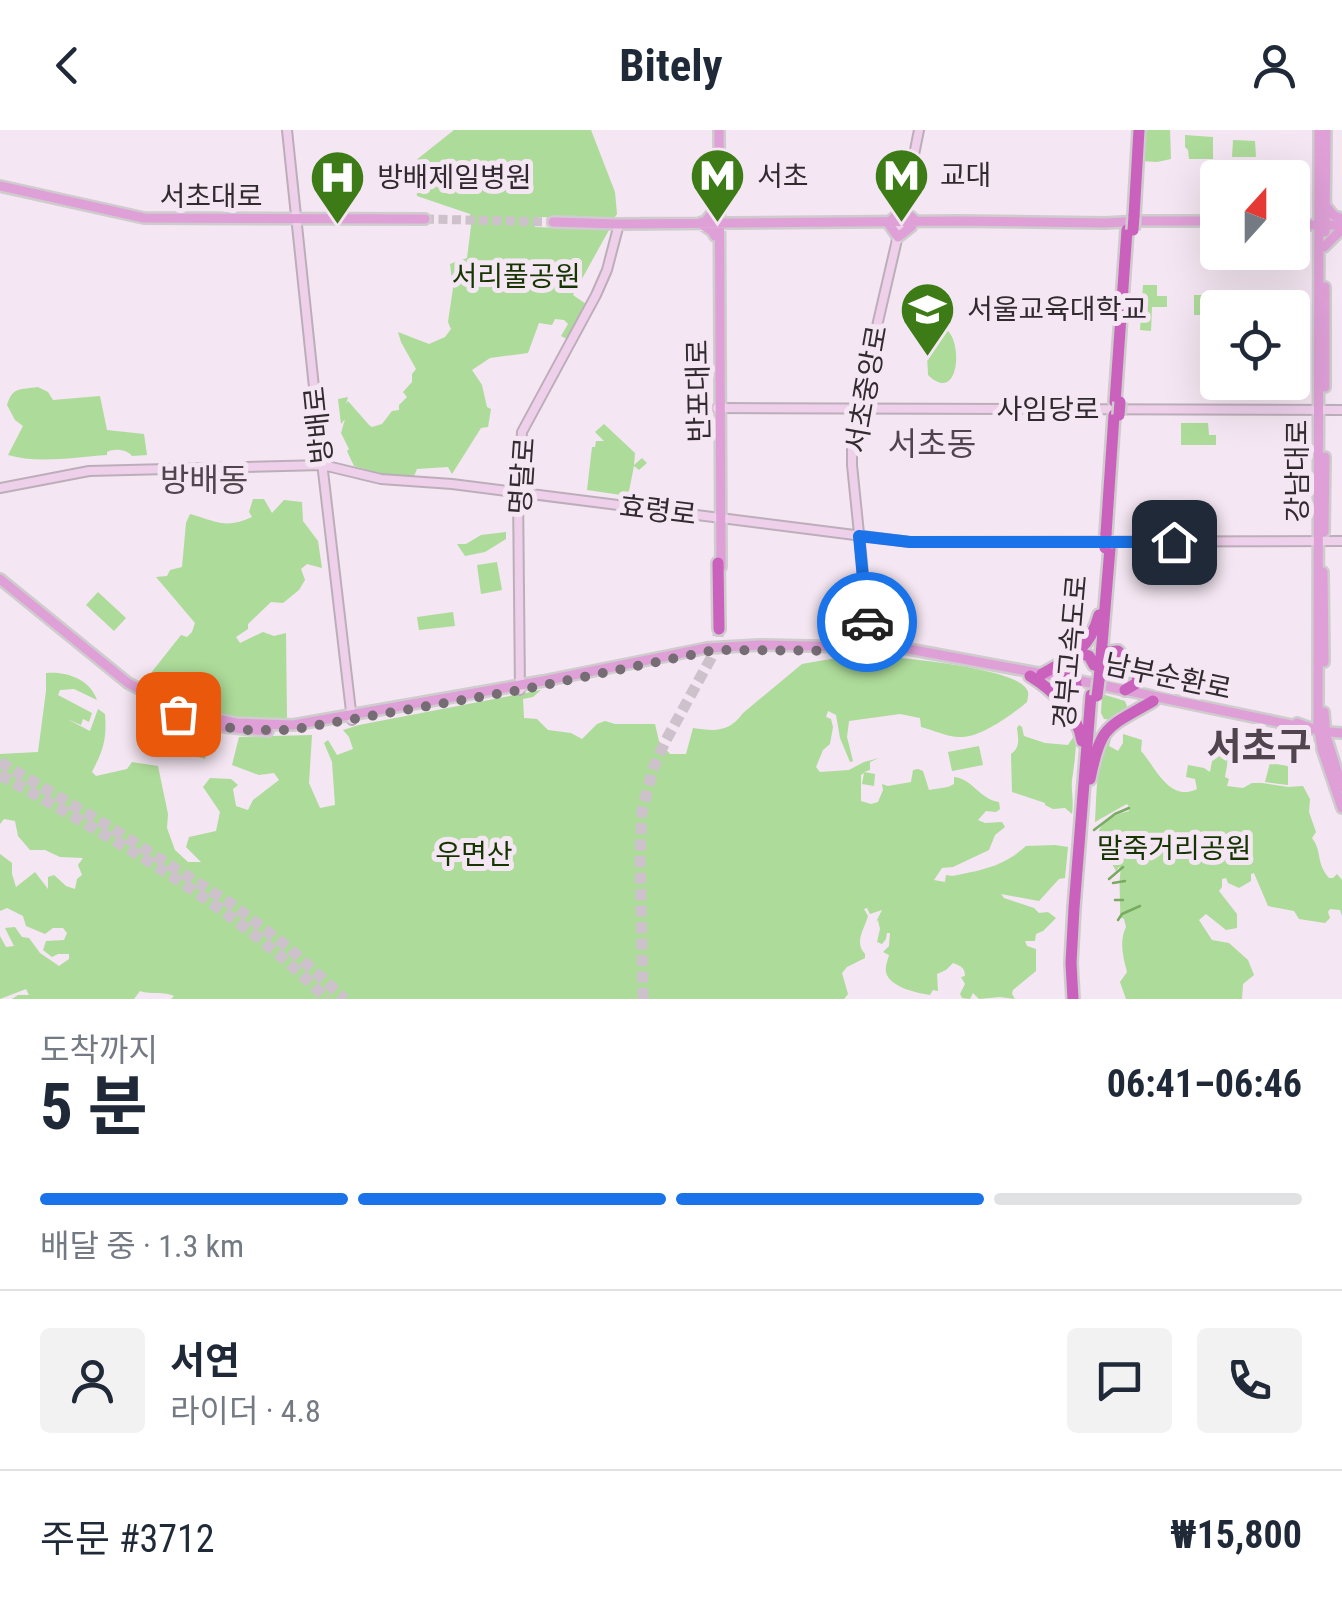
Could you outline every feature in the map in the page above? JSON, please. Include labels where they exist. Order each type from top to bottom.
[{"type":"highway","name":"경부고속도로","points":[[1076,999],[1071,962],[1107,548],[1137,130]]},
{"type":"highway","name":"경부고속도로","points":[[1096,674],[1107,548]]},
{"type":"highway","points":[[719,564],[720,629]]},
{"type":"highway","points":[[1086,783],[1078,725],[1036,675],[1088,642],[1100,611]]},
{"type":"highway","points":[[1096,674],[1106,654],[1119,652],[1139,677],[1126,690]]},
{"type":"highway","points":[[1092,697],[1083,713],[1078,714],[1064,702],[1063,694],[1076,683],[1066,672],[1066,665],[1084,654],[1090,658],[1096,674]]},
{"type":"highway","points":[[1086,783],[1104,732],[1154,701]]},
{"type":"main road","name":"방배로","points":[[287,130],[352,718]]},
{"type":"main road","name":"반포대로","points":[[717,130],[719,564]]},
{"type":"main road","points":[[909,223],[903,210],[918,130]]},
{"type":"main road","name":"강남대로","points":[[1322,130],[1322,203],[1333,223],[1322,243],[1322,749],[1342,808]]},
{"type":"main road","name":"서초대로","points":[[0,186],[138,218],[425,219]]},
{"type":"main road","points":[[1310,217],[1322,203],[1333,223],[1322,243],[1310,228]]},
{"type":"main road","points":[[700,224],[717,209],[734,223]]},
{"type":"main road","points":[[888,223],[903,210]]},
{"type":"main road","points":[[553,222],[1200,223]]},
{"type":"main road","points":[[700,224],[718,238],[734,223]]},
{"type":"main road","points":[[888,223],[898,236],[909,223]]},
{"type":"main road","name":"명달로","points":[[520,688],[518,492],[522,432],[608,270],[618,224]]},
{"type":"main road","name":"서초중앙로","points":[[871,649],[852,447],[898,236]]},
{"type":"main road","name":"사임당로","points":[[719,408],[1342,410]]},
{"type":"main road","points":[[321,454],[334,466],[324,477],[311,466],[321,454]]},
{"type":"main road","name":"효령로","points":[[0,488],[118,468],[323,465],[381,479],[452,484],[910,542],[1342,541]]},
{"type":"main road","name":"남부순환로","points":[[0,582],[128,683],[160,700],[224,722],[276,726],[352,718],[737,646],[907,648],[1250,719]]},
{"type":"main road","points":[[720,629],[737,646]]},
{"type":"main road","points":[[716,648],[720,629]]},
{"type":"main road","points":[[716,648],[712,638],[720,629]]},
{"type":"main road","points":[[855,648],[869,634]]},
{"type":"main road","name":"남부순환로","points":[[716,648],[855,648]]},
{"type":"main road","name":"남부순환로","points":[[1076,683],[1126,690],[1250,719]]},
{"type":"main road","points":[[1300,728],[1321,710],[1328,724],[1342,736]]},
{"type":"main road","points":[[1250,719],[1342,736]]},
{"type":"main road","points":[[1300,728],[1315,738],[1322,749]]},
{"type":"main road","name":"강남대로","points":[[1322,731],[1342,786]]},
{"type":"main road","points":[[1334,763],[1334,746],[1342,736]]},
{"type":"green space","name":"서리풀공원","points":[[454,130],[591,130],[615,192],[617,214],[614,218],[534,217],[535,227],[609,230],[573,295],[586,304],[569,340],[561,336],[568,324],[564,320],[555,319],[552,325],[539,323],[528,353],[490,358],[472,370],[491,409],[488,427],[481,428],[452,474],[448,467],[417,469],[414,476],[385,475],[354,466],[341,433],[345,419],[341,424],[338,399],[348,397],[346,404],[348,401],[372,427],[382,424],[392,411],[399,410],[407,397],[403,392],[416,369],[398,332],[429,344],[445,337],[451,329],[450,264],[467,258],[470,214],[417,196],[415,161]]},
{"type":"green space","points":[[1143,130],[1170,130],[1171,159],[1141,161]]},
{"type":"green space","points":[[1185,135],[1213,137],[1213,159],[1189,159]]},
{"type":"green space","points":[[1233,140],[1255,141],[1256,157],[1232,157]]},
{"type":"green space","points":[[1143,285],[1157,285],[1157,296],[1167,296],[1167,307],[1152,307],[1151,331],[1140,330]]},
{"type":"green space","points":[[1194,295],[1200,295],[1200,315],[1194,315]]},
{"type":"green space","points":[[937,329],[948,331],[955,348],[955,370],[946,382],[928,375],[928,344]]},
{"type":"green space","points":[[38,387],[53,400],[100,396],[107,430],[144,434],[147,455],[132,456],[117,450],[107,455],[57,459],[8,455],[23,426],[7,405],[9,399],[18,390]]},
{"type":"green space","points":[[1181,423],[1208,423],[1209,435],[1216,435],[1216,445],[1181,445]]},
{"type":"green space","points":[[604,424],[635,453],[634,465],[642,458],[647,463],[639,470],[634,466],[628,496],[587,490],[592,447],[596,441],[604,441],[595,432]]},
{"type":"green space","points":[[253,499],[264,499],[272,513],[284,500],[302,502],[303,521],[318,541],[322,568],[307,564],[301,569],[305,580],[299,590],[283,603],[271,602],[236,637],[240,643],[263,632],[274,636],[286,633],[287,719],[236,718],[203,711],[196,702],[151,673],[181,635],[187,637],[192,632],[195,623],[156,577],[167,576],[170,570],[182,567],[190,514],[235,523],[252,517],[249,512]]},
{"type":"green space","points":[[506,532],[506,539],[485,552],[465,556],[457,544],[466,544],[481,535]]},
{"type":"green space","points":[[497,562],[502,590],[481,594],[477,565]]},
{"type":"green space","points":[[98,592],[126,618],[114,631],[86,605]]},
{"type":"green space","points":[[453,612],[455,626],[419,630],[417,617]]},
{"type":"green space","points":[[1112,652],[1138,675],[1128,687],[1103,682],[1105,658]]},
{"type":"green space","name":"우면산","points":[[853,655],[971,668],[1014,680],[1028,691],[1027,702],[1021,707],[970,736],[941,734],[921,727],[920,718],[900,714],[849,721],[847,737],[853,761],[850,762],[836,715],[828,711],[826,717],[833,727],[830,744],[816,767],[820,772],[849,770],[879,758],[870,762],[870,770],[864,772],[875,774],[874,786],[862,784],[864,773],[861,775],[861,801],[871,804],[878,802],[882,784],[911,782],[913,770],[918,769],[923,771],[929,790],[954,784],[954,777],[999,802],[1000,809],[986,811],[978,820],[1002,822],[1005,827],[995,835],[989,850],[953,867],[942,868],[934,880],[945,882],[946,875],[991,867],[1026,846],[1068,847],[1065,878],[1059,879],[1039,901],[1001,894],[1056,918],[1036,934],[1035,941],[1025,941],[1036,949],[1036,971],[1013,990],[1015,999],[979,999],[973,993],[970,999],[962,998],[965,984],[961,977],[965,973],[953,963],[937,974],[938,991],[933,990],[930,995],[898,985],[888,977],[889,955],[883,952],[889,946],[890,933],[882,944],[877,942],[880,929],[876,922],[882,910],[870,914],[867,908],[860,940],[865,958],[842,973],[848,994],[844,999],[171,999],[174,996],[140,991],[134,999],[12,999],[29,995],[26,989],[0,999],[0,936],[6,947],[14,946],[5,928],[15,927],[59,966],[69,959],[69,954],[52,957],[43,950],[46,941],[64,940],[67,933],[63,928],[53,928],[45,934],[26,926],[23,916],[7,908],[0,911],[0,854],[12,863],[16,887],[35,872],[48,889],[48,877],[54,875],[75,889],[82,875],[78,865],[83,858],[30,850],[18,836],[15,821],[4,819],[0,824],[0,754],[38,752],[46,673],[76,678],[94,693],[97,700],[74,689],[60,690],[58,695],[92,713],[89,722],[83,719],[81,725],[67,719],[90,731],[98,709],[105,714],[103,744],[92,772],[96,776],[127,769],[132,762],[158,766],[168,814],[167,828],[175,850],[188,862],[201,862],[186,847],[189,837],[216,831],[220,812],[203,787],[210,778],[231,779],[238,785],[233,789],[236,806],[248,810],[253,800],[279,780],[274,773],[259,775],[232,765],[239,737],[312,735],[309,783],[320,808],[335,805],[332,762],[324,743],[328,740],[337,755],[353,749],[343,730],[359,725],[541,690],[523,699],[524,718],[537,719],[548,730],[582,739],[605,721],[655,724],[659,741],[670,754],[686,754],[693,728],[727,727],[802,664]]},
{"type":"green space","points":[[1102,694],[1125,701],[1124,711],[1111,720],[1104,719]]},
{"type":"green space","points":[[1019,725],[1024,736],[1045,743],[1068,745],[1076,738],[1072,814],[1065,808],[1053,809],[1012,792],[1011,754],[1018,745]]},
{"type":"green space","points":[[195,729],[212,733],[205,759],[188,754]]},
{"type":"green space","name":"말죽거리공원","points":[[1113,732],[1109,746],[1118,751],[1123,734],[1142,740],[1141,751],[1164,781],[1178,791],[1197,789],[1195,779],[1186,777],[1188,765],[1210,772],[1214,751],[1229,754],[1227,786],[1303,786],[1310,799],[1309,812],[1316,832],[1312,838],[1322,867],[1329,878],[1337,874],[1342,880],[1342,916],[1340,910],[1330,909],[1330,918],[1325,923],[1299,919],[1294,911],[1268,906],[1254,873],[1251,881],[1239,888],[1222,879],[1219,891],[1237,914],[1237,928],[1226,930],[1206,914],[1199,920],[1212,940],[1229,943],[1248,960],[1254,975],[1243,984],[1242,999],[1126,999],[1120,982],[1127,972],[1122,943],[1126,927],[1120,917],[1121,869],[1116,871],[1103,848],[1099,830],[1112,817],[1129,811],[1129,807],[1127,804],[1095,822],[1100,763]]},
{"type":"green space","points":[[979,746],[983,765],[952,771],[948,752]]},
{"type":"green space","points":[[1270,763],[1288,766],[1288,785],[1265,782]]},
{"type":"waterway","points":[[1094,830],[1129,808]]},
{"type":"waterway","points":[[1109,879],[1123,867]]},
{"type":"waterway","points":[[1113,883],[1125,881]]},
{"type":"waterway","points":[[1115,900],[1123,900]]},
{"type":"waterway","points":[[1118,920],[1140,906]]},
{"type":"tunnel","points":[[425,219],[553,222]]},
{"type":"tunnel","points":[[643,999],[642,811],[653,769],[711,658],[719,629]]},
{"type":"tunnel","points":[[0,762],[233,905],[288,947],[345,999]]},
{"type":"tunnel","points":[[0,775],[129,849],[212,904],[291,965],[327,999]]},
{"type":"way so far","points":[[178,714],[242,730],[290,730],[520,690],[715,650],[871,651],[867,622]]},
{"type":"place","name":"교대","points":[[901,224]]},
{"type":"place","name":"서초","points":[[718,225]]},
{"type":"place","name":"방배제일병원","points":[[338,226]]},
{"type":"place","name":"서울교육대학교","points":[[928,358]]},
{"type":"district","name":"서초동","points":[[932,444]]},
{"type":"district","name":"방배동","points":[[204,480]]},
{"type":"district","name":"서초구","points":[[1259,747]]},
{"type":"route","points":[[867,622],[859,536],[910,542],[1174,542]]}]
